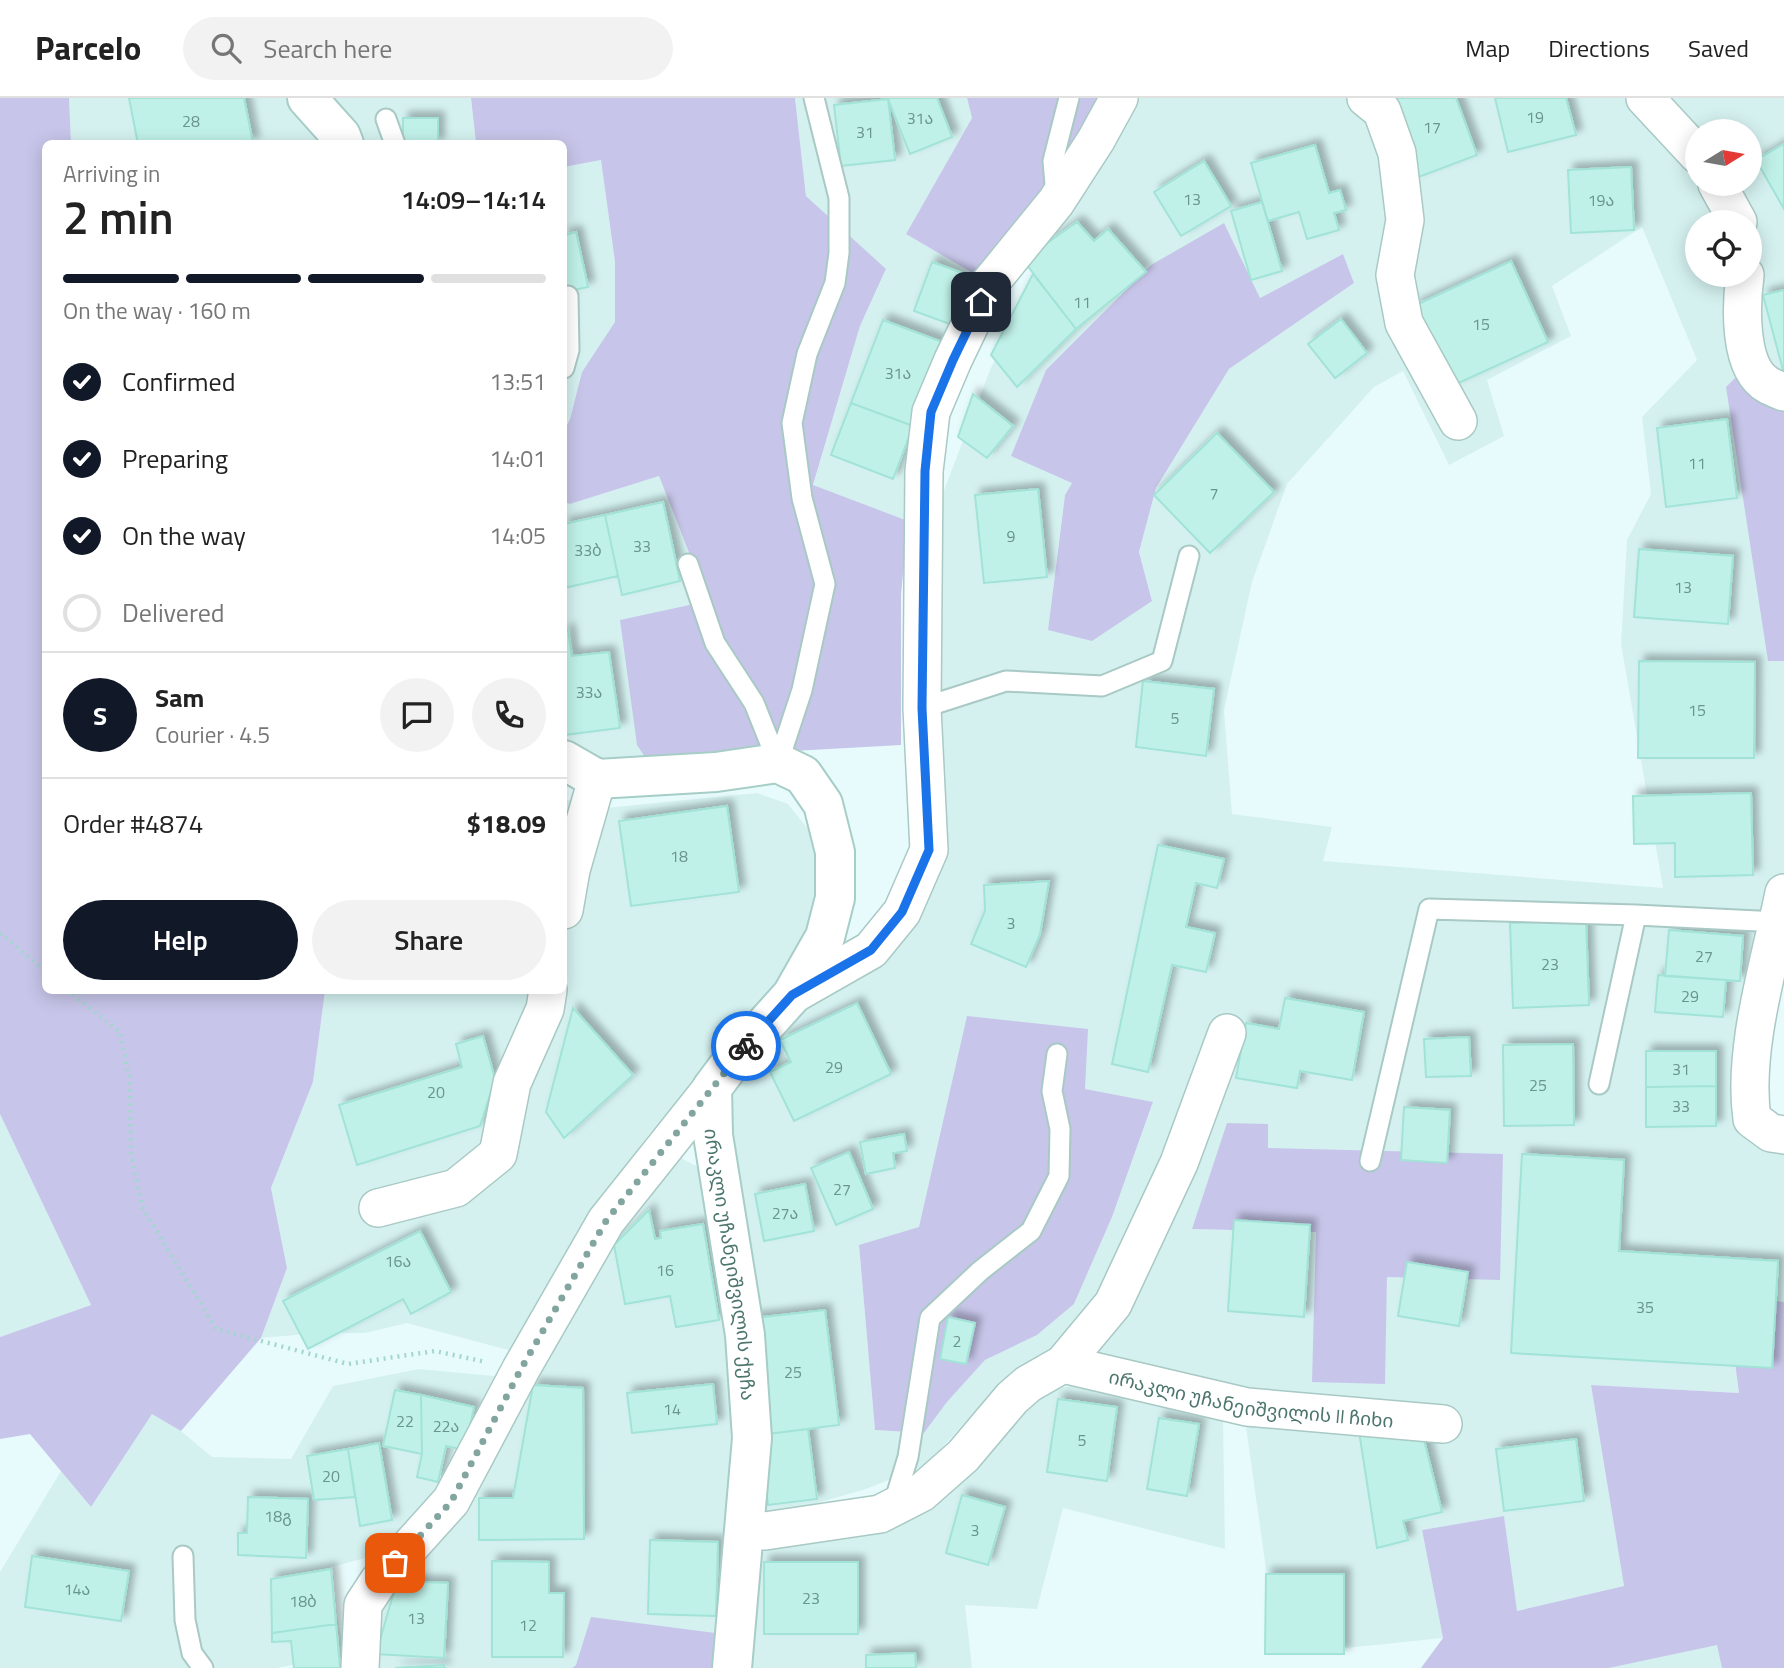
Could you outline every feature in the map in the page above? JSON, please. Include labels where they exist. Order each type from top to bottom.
[{"type":"street","points":[[307,98],[343,140]]},
{"type":"street","points":[[792,995],[871,950],[902,912],[929,850],[922,708],[925,471],[931,412],[990,283],[1056,202],[1119,98]]},
{"type":"street","points":[[1366,98],[1382,111],[1397,153],[1405,220],[1395,275],[1404,323],[1458,421]]},
{"type":"street","points":[[1644,98],[1685,141]]},
{"type":"street","points":[[1744,287],[1742,328],[1750,363],[1766,384],[1784,392]]},
{"type":"street","points":[[360,1668],[363,1605],[378,1582],[451,1502],[521,1369],[606,1221],[730,1064],[792,995],[825,937],[835,898],[835,852],[823,804],[803,775],[778,763],[716,772],[597,779],[567,763]]},
{"type":"street","points":[[567,893],[597,779]]},
{"type":"street","points":[[1781,908],[1755,1032],[1748,1096],[1752,1119],[1771,1133],[1784,1135]]},
{"type":"street","points":[[378,1208],[456,1188],[498,1154],[512,1083],[545,1009],[547,994]]},
{"type":"street","points":[[745,1527],[765,1531],[880,1514],[921,1493],[962,1456],[1012,1398],[1028,1384],[1063,1364],[1113,1304],[1179,1163],[1227,1034]]},
{"type":"street","name":"ირაკლი უჩანეიშვილის ქუჩა","points":[[712,1088],[713,1135],[745,1335],[752,1438],[732,1668]]},
{"type":"street","name":"ირაკლი უჩანეიშვილის II ჩიხი","points":[[1063,1364],[1247,1407],[1443,1424]]},
{"type":"lane","points":[[778,763],[802,690],[825,584],[802,498],[792,423],[807,354],[835,283],[839,253],[839,198],[814,98]]},
{"type":"lane","points":[[1056,202],[1053,161],[1069,98]]},
{"type":"lane","points":[[386,119],[394,140]]},
{"type":"lane","points":[[567,357],[568,296]]},
{"type":"lane","points":[[922,708],[1006,681],[1102,686],[1162,661],[1189,556]]},
{"type":"lane","points":[[688,564],[715,643],[754,703],[778,763]]},
{"type":"lane","points":[[1370,1161],[1429,909],[1636,915],[1781,908]]},
{"type":"lane","points":[[1599,1084],[1636,915]]},
{"type":"lane","points":[[893,1507],[908,1457],[930,1318],[980,1271],[1031,1231],[1059,1176],[1060,1129],[1052,1091],[1056,1054]]},
{"type":"lane","points":[[183,1556],[185,1620],[192,1653],[203,1668]]},
{"type":"path","points":[[0,933],[42,969]]},
{"type":"path","points":[[72,994],[120,1032],[130,1081],[131,1153],[142,1207],[216,1329],[348,1364],[435,1351],[521,1369]]},
{"type":"shaded area","points":[[0,98],[69,98],[71,140],[42,140],[42,994],[325,994],[313,1082],[271,1188],[287,1268],[261,1338],[181,1431],[152,1414],[91,1507],[30,1434],[0,1439],[0,1337],[91,1305],[0,1114]]},
{"type":"shaded area","points":[[69,98],[290,98],[325,140],[71,140]]},
{"type":"shaded area","points":[[328,98],[471,98],[476,140],[357,140]]},
{"type":"shaded area","points":[[471,98],[795,98],[806,196],[886,269],[860,326],[813,485],[908,521],[901,595],[901,745],[756,753],[649,763],[637,745],[620,620],[708,601],[659,476],[567,503],[567,425],[582,372],[615,322],[615,262],[601,160],[567,166],[567,140],[476,140]]},
{"type":"shaded area","points":[[795,98],[967,98],[972,118],[906,234],[993,285],[908,521],[813,486],[860,326],[886,270],[806,196]]},
{"type":"shaded area","points":[[967,98],[1109,98],[993,285],[906,234],[972,118]]},
{"type":"shaded area","points":[[1132,98],[1626,98],[1685,159],[1685,196],[1712,196],[1721,210],[1685,210],[1685,287],[1736,287],[1740,373],[1768,661],[1784,661],[1784,873],[1736,1041],[1784,1145],[1784,1302],[1726,1295],[1739,1393],[1591,1385],[1624,1586],[1516,1611],[1504,1516],[1422,1530],[1443,1638],[1278,1655],[1241,1391],[1035,1362],[1006,1378],[926,1465],[866,1489],[761,1519],[725,1112],[737,1085],[799,1013],[876,968],[912,924],[943,493],[990,370],[1062,222]],"holes":[[[1642,227],[1697,360],[1642,417],[1651,494],[1627,540],[1621,644],[1663,888],[1323,861],[1332,827],[1232,814],[1224,710],[1252,582],[1287,484],[1374,387],[1403,371],[1449,465],[1504,436],[1487,380],[1571,336],[1552,286]],[[1343,254],[1354,283],[1229,369],[1156,488],[1139,552],[1152,601],[1048,630],[1065,495],[1072,483],[1260,298]],[[1153,1103],[1112,1217],[1074,1304],[1037,1335],[985,1360],[947,1402],[924,1433],[875,1430],[859,1246],[919,1228]],[[1268,1124],[1267,1148],[1387,1277],[1384,1384],[1316,1232],[1193,1229]]]},
{"type":"shaded area","points":[[1653,98],[1784,98],[1784,378],[1762,362],[1754,287],[1762,287],[1762,210],[1742,210],[1733,196],[1762,196],[1762,119],[1685,119],[1685,121]]},
{"type":"shaded area","points":[[601,160],[615,262],[615,323],[582,372],[567,425],[567,166]]},
{"type":"shaded area","points":[[1224,223],[1260,298],[1343,254],[1354,283],[1229,369],[1156,488],[1139,552],[1152,601],[1092,641],[1048,630],[1065,495],[1072,483],[1011,456],[1046,370],[1151,265]]},
{"type":"shaded area","points":[[1740,373],[1784,410],[1784,661],[1768,661],[1726,387]]},
{"type":"shaded area","points":[[659,476],[708,601],[649,763],[593,760],[567,744],[567,503]]},
{"type":"shaded area","points":[[757,793],[788,804],[808,829],[826,867],[801,963],[649,1134],[576,1233],[519,1353],[407,1323],[365,1333],[319,1333],[261,1338],[287,1268],[271,1188],[313,1082],[325,994],[567,994],[567,800],[605,808]]},
{"type":"shaded area","points":[[967,1016],[1088,1029],[1085,1089],[1153,1102],[1112,1217],[1074,1304],[1037,1335],[985,1360],[947,1402],[924,1433],[875,1430],[859,1245],[919,1227]]},
{"type":"shaded area","points":[[0,1114],[91,1305],[0,1337]]},
{"type":"shaded area","points":[[1227,1123],[1268,1124],[1268,1148],[1503,1154],[1500,1280],[1387,1277],[1385,1384],[1312,1382],[1316,1232],[1192,1229]]},
{"type":"shaded area","points":[[675,1155],[702,1169],[727,1279],[732,1496],[723,1634],[572,1668],[367,1668],[381,1598],[613,1229]]},
{"type":"shaded area","points":[[1726,1295],[1784,1302],[1784,1668],[1722,1668],[1717,1645],[1609,1668],[1421,1668],[1443,1638],[1422,1530],[1504,1516],[1517,1611],[1624,1586],[1591,1385],[1739,1393]]},
{"type":"shaded area","points":[[419,1369],[504,1377],[462,1456],[411,1529],[387,1552],[328,1568],[345,1658],[277,1668],[0,1668],[0,1572],[61,1471],[91,1507],[152,1413],[181,1431],[212,1457],[291,1459],[333,1386]]},
{"type":"shaded area","points":[[1080,1383],[1223,1418],[1225,1549],[1063,1508],[1037,1609],[965,1605],[972,1668],[750,1668],[758,1552],[887,1521],[1025,1398]]},
{"type":"shaded area","points":[[591,1617],[723,1634],[723,1668],[572,1668],[576,1665]]},
{"type":"shaded area","points":[[1718,1644],[1722,1668],[1609,1668]]},
{"type":"building","points":[[129,98],[244,98],[252,140],[137,140]]},
{"type":"building","points":[[937,98],[952,137],[910,154],[888,99]]},
{"type":"building","points":[[1390,98],[1456,98],[1477,155],[1416,178]]},
{"type":"building","points":[[1495,98],[1566,98],[1576,135],[1508,152]]},
{"type":"building","points":[[888,99],[895,160],[841,166],[834,105]]},
{"type":"building","points":[[403,118],[438,118],[438,140],[403,140]]},
{"type":"building","points":[[1784,144],[1784,209],[1762,170],[1762,157]]},
{"type":"building","points":[[1315,145],[1329,193],[1340,190],[1346,210],[1334,213],[1339,230],[1307,239],[1299,212],[1268,221],[1251,163]]},
{"type":"building","points":[[1204,161],[1231,206],[1181,236],[1154,192]]},
{"type":"building","points":[[1631,167],[1634,230],[1571,233],[1568,170]]},
{"type":"building","points":[[1262,202],[1282,271],[1251,280],[1231,211]]},
{"type":"building","points":[[1077,222],[1094,241],[1108,229],[1146,272],[1076,329],[1023,260]]},
{"type":"building","points":[[576,232],[588,287],[567,291],[567,234]]},
{"type":"building","points":[[1511,261],[1548,342],[1452,386],[1414,306]]},
{"type":"building","points":[[932,262],[976,278],[958,327],[914,311]]},
{"type":"building","points":[[1033,274],[1076,329],[1017,387],[991,355]]},
{"type":"building","points":[[1784,290],[1784,374],[1763,295]]},
{"type":"building","points":[[1341,319],[1367,353],[1335,378],[1308,344]]},
{"type":"building","points":[[883,320],[945,343],[913,426],[851,403]]},
{"type":"building","points":[[973,394],[1013,426],[987,458],[958,437]]},
{"type":"building","points":[[851,403],[913,426],[893,479],[831,455]]},
{"type":"building","points":[[1727,419],[1737,498],[1666,507],[1657,428]]},
{"type":"building","points":[[1217,433],[1274,492],[1210,553],[1154,495]]},
{"type":"building","points":[[1038,489],[1047,577],[984,583],[975,495]]},
{"type":"building","points":[[663,502],[680,581],[622,595],[605,515]]},
{"type":"building","points":[[605,515],[618,576],[567,587],[567,523]]},
{"type":"building","points":[[1639,549],[1733,556],[1728,624],[1634,617]]},
{"type":"building","points":[[567,630],[572,656],[609,652],[620,728],[567,735]]},
{"type":"building","points":[[1639,661],[1755,662],[1754,758],[1638,758]]},
{"type":"building","points":[[1143,681],[1214,689],[1206,756],[1136,747]]},
{"type":"building","points":[[1751,793],[1753,875],[1675,877],[1675,843],[1634,844],[1633,796]]},
{"type":"building","points":[[727,806],[739,892],[631,906],[619,821]]},
{"type":"building","points":[[1158,845],[1224,859],[1217,888],[1196,883],[1186,927],[1215,933],[1206,972],[1172,965],[1148,1072],[1112,1064]]},
{"type":"building","points":[[1049,881],[1040,934],[1026,967],[971,944],[985,911],[984,885]]},
{"type":"building","points":[[1586,920],[1589,1005],[1513,1008],[1510,923]]},
{"type":"building","points":[[1669,930],[1743,936],[1740,981],[1665,976]]},
{"type":"building","points":[[1658,975],[1726,980],[1723,1017],[1655,1012]]},
{"type":"building","points":[[1285,998],[1364,1012],[1352,1080],[1300,1071],[1297,1088],[1236,1078],[1246,1023],[1279,1029]]},
{"type":"building","points":[[857,1003],[891,1074],[794,1121],[770,1072],[791,1062],[780,1040]]},
{"type":"building","points":[[573,1008],[633,1075],[564,1138],[546,1112]]},
{"type":"building","points":[[483,1036],[495,1079],[480,1126],[357,1165],[339,1105],[462,1067],[456,1044]]},
{"type":"building","points":[[1469,1037],[1471,1076],[1426,1077],[1424,1039]]},
{"type":"building","points":[[1573,1044],[1574,1125],[1504,1126],[1503,1045]]},
{"type":"building","points":[[1646,1051],[1716,1051],[1716,1086],[1646,1087]]},
{"type":"building","points":[[1716,1086],[1716,1126],[1646,1127],[1646,1087]]},
{"type":"building","points":[[1404,1107],[1450,1110],[1447,1163],[1401,1160]]},
{"type":"building","points":[[904,1134],[907,1151],[893,1153],[895,1168],[866,1174],[860,1142]]},
{"type":"building","points":[[849,1152],[873,1209],[836,1225],[811,1168]]},
{"type":"building","points":[[1522,1154],[1624,1160],[1619,1251],[1778,1261],[1772,1368],[1511,1353]]},
{"type":"building","points":[[805,1184],[814,1231],[764,1241],[755,1194]]},
{"type":"building","points":[[649,1210],[655,1239],[661,1238],[660,1231],[703,1224],[719,1320],[676,1327],[670,1296],[625,1304],[614,1245]]},
{"type":"building","points":[[1234,1220],[1310,1225],[1304,1317],[1228,1311]]},
{"type":"building","points":[[420,1231],[451,1292],[411,1314],[403,1299],[308,1349],[283,1301]]},
{"type":"building","points":[[1407,1262],[1468,1272],[1459,1326],[1398,1316]]},
{"type":"building","points":[[825,1310],[839,1425],[760,1435],[746,1319]]},
{"type":"building","points":[[948,1317],[975,1323],[966,1364],[940,1359]]},
{"type":"building","points":[[713,1384],[717,1424],[632,1433],[627,1393]]},
{"type":"building","points":[[533,1385],[583,1388],[584,1539],[479,1540],[479,1498],[513,1498]]},
{"type":"building","points":[[395,1390],[421,1395],[422,1454],[383,1446]]},
{"type":"building","points":[[421,1395],[474,1407],[465,1450],[446,1446],[438,1482],[417,1477],[422,1454]]},
{"type":"building","points":[[1058,1399],[1117,1407],[1107,1481],[1047,1472]]},
{"type":"building","points":[[1159,1418],[1199,1424],[1187,1496],[1147,1489]]},
{"type":"building","points":[[808,1429],[817,1499],[768,1505],[760,1435]]},
{"type":"building","points":[[1359,1431],[1422,1432],[1442,1512],[1403,1521],[1408,1540],[1377,1548]]},
{"type":"building","points":[[1576,1439],[1584,1501],[1504,1511],[1496,1449]]},
{"type":"building","points":[[379,1443],[392,1520],[360,1526],[348,1449]]},
{"type":"building","points":[[348,1449],[355,1497],[314,1500],[307,1456]]},
{"type":"building","points":[[962,1495],[1005,1507],[988,1565],[946,1553]]},
{"type":"building","points":[[248,1497],[308,1499],[306,1558],[238,1555],[238,1533],[247,1533]]},
{"type":"building","points":[[650,1540],[718,1542],[716,1616],[648,1614]]},
{"type":"building","points":[[32,1556],[129,1571],[121,1621],[25,1607]]},
{"type":"building","points":[[492,1561],[549,1562],[549,1593],[564,1593],[563,1657],[492,1657]]},
{"type":"building","points":[[764,1562],[858,1562],[858,1634],[764,1634]]},
{"type":"building","points":[[331,1569],[336,1624],[272,1633],[271,1579]]},
{"type":"building","points":[[1266,1574],[1344,1574],[1344,1654],[1265,1654]]},
{"type":"building","points":[[397,1581],[448,1583],[444,1658],[376,1654]]},
{"type":"building","points":[[336,1624],[340,1668],[294,1668],[291,1641],[272,1642],[272,1633]]},
{"type":"building","points":[[915,1653],[916,1668],[866,1668],[866,1655]]},
{"type":"building","points":[[444,1665],[445,1668],[395,1668]]},
{"type":"way so far","points":[[395,1563],[451,1502],[521,1369],[606,1221],[746,1046]]},
{"type":"route","points":[[746,1046],[792,995],[871,950],[902,912],[929,850],[922,708],[925,471],[931,412],[981,302]]}]
